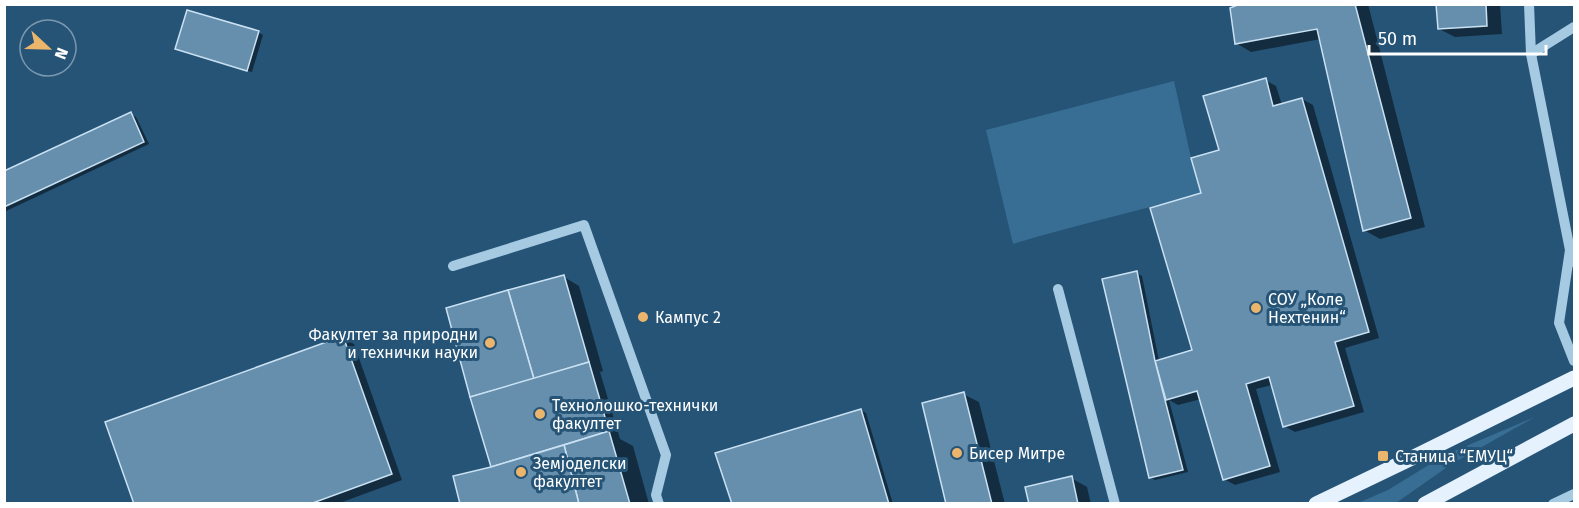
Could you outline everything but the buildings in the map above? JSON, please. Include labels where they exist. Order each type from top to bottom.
[{"type":"main road","points":[[1317,504],[1574,381]]},
{"type":"main road","points":[[1425,504],[1575,424]]},
{"type":"street","points":[[1530,4],[1531,54],[1575,262]]},
{"type":"street","points":[[1531,54],[1575,27]]},
{"type":"street","points":[[453,266],[584,225],[666,456],[656,495],[659,504]]},
{"type":"street","points":[[1572,251],[1559,323],[1575,361]]},
{"type":"street","points":[[1058,289],[1115,504]]},
{"type":"street","points":[[1553,504],[1575,494]]},
{"type":"shaded area","points":[[1174,81],[1201,193],[1013,244],[986,130]]},
{"type":"shaded area","points":[[1535,417],[1450,465],[1396,503],[1358,503],[1388,490],[1445,455]]},
{"type":"place","name":"СОУ „Коле Нехтенин“","points":[[1256,308]]},
{"type":"place","name":"Кампус 2","points":[[643,317]]},
{"type":"place","name":"Факултет за природни и технички науки","points":[[490,343]]},
{"type":"place","name":"Технолошко-технички факултет","points":[[540,414]]},
{"type":"place","name":"Бисер Митре","points":[[957,453]]},
{"type":"place","name":"Станица “ЕМУЦ“","points":[[1383,456]]},
{"type":"place","name":"Земјоделски факултет","points":[[521,472]]}]
